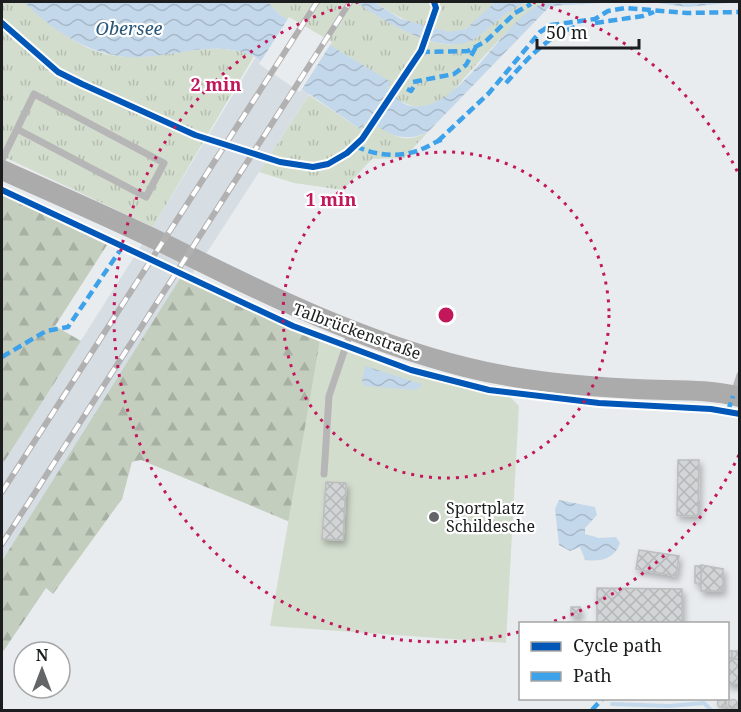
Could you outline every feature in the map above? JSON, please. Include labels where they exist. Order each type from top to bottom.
[{"type":"main road","name":"Talbrückenstraße","points":[[2,171],[130,228],[259,292],[351,331],[462,367],[509,377],[555,383],[736,397]]},
{"type":"lane","points":[[2,160],[17,129],[34,94],[164,163],[146,197],[17,129]]},
{"type":"lane","points":[[324,474],[329,396],[351,331]]},
{"type":"lane","points":[[736,397],[740,375]]},
{"type":"shaded area","points":[[289,2],[369,2],[206,254],[200,252],[193,274],[115,400],[46,588],[2,653],[2,465],[153,227]]},
{"type":"green space","points":[[2,2],[24,2],[71,39],[105,54],[143,57],[216,49],[254,56],[153,227],[2,156]]},
{"type":"green space","points":[[268,2],[355,2],[414,35],[436,43],[447,44],[468,41],[515,7],[527,3],[540,2],[541,4],[502,37],[447,97],[433,105],[418,107],[397,99],[387,88],[390,82],[280,15]]},
{"type":"green space","points":[[374,2],[495,2],[467,28],[445,33],[419,26]]},
{"type":"green space","points":[[309,95],[360,129],[365,123],[408,138],[428,132],[404,158],[372,159],[343,190],[294,183],[259,172]]},
{"type":"green space","points":[[2,195],[107,245],[55,326],[81,341],[2,465]]},
{"type":"green space","points":[[181,277],[245,309],[320,341],[290,522],[141,460],[132,462],[122,499],[53,594],[46,588],[2,653],[2,561]]},
{"type":"green space","points":[[320,341],[421,377],[510,397],[519,406],[506,643],[270,626]]},
{"type":"water","name":"Obersee","points":[[24,2],[268,2],[280,15],[391,82],[387,88],[407,105],[425,106],[443,98],[460,84],[509,29],[525,14],[541,4],[540,2],[619,2],[550,6],[428,132],[414,137],[400,137],[374,124],[369,126],[365,123],[360,129],[254,56],[225,49],[141,57],[108,54],[92,49],[62,33]]},
{"type":"water","points":[[356,2],[374,2],[401,19],[449,32],[466,29],[495,2],[529,2],[507,13],[476,38],[462,44],[447,44],[414,35]]},
{"type":"water","points":[[650,2],[740,2],[687,7]]},
{"type":"water","points":[[365,366],[421,384],[421,387],[416,390],[365,386],[362,380]]},
{"type":"water","points":[[559,500],[595,507],[597,515],[585,528],[585,534],[599,538],[616,537],[620,543],[615,553],[601,560],[585,560],[580,547],[570,551],[559,545],[555,509]]},
{"type":"pier","points":[[289,17],[332,42],[300,92],[259,64]]},
{"type":"building","points":[[678,460],[699,460],[698,516],[677,515]]},
{"type":"building","points":[[326,482],[346,483],[343,540],[322,539]]},
{"type":"building","points":[[639,550],[679,556],[676,576],[636,569]]},
{"type":"building","points":[[701,565],[723,569],[723,591],[701,591]]},
{"type":"building","points":[[695,566],[701,566],[701,583],[695,583]]},
{"type":"building","points":[[597,588],[682,589],[682,622],[597,622]]},
{"type":"building","points":[[571,607],[580,607],[580,616],[571,616]]},
{"type":"building","points":[[729,651],[732,651],[732,659],[740,659],[740,684],[729,684]]},
{"type":"building","points":[[732,651],[740,651],[740,659],[732,659]]},
{"type":"building","points":[[733,699],[738,704],[733,709],[728,704]]},
{"type":"building","points":[[719,700],[725,700],[727,703],[722,708],[717,703]]},
{"type":"waterway","points":[[612,704],[669,706],[704,703],[711,710]]},
{"type":"railway","points":[[2,492],[317,2]]},
{"type":"railway","points":[[2,544],[350,2]]},
{"type":"marked path","points":[[421,52],[468,51],[486,41],[515,13],[531,4]]},
{"type":"marked path","points":[[438,141],[489,93],[540,32],[551,25],[595,19],[608,11],[625,8],[687,13],[740,12]]},
{"type":"marked path","points":[[595,23],[643,16],[654,12]]},
{"type":"marked path","points":[[506,83],[546,43],[577,26]]},
{"type":"marked path","points":[[413,82],[454,74],[466,65],[476,47]]},
{"type":"marked path","points":[[407,89],[411,91],[416,83]]},
{"type":"marked path","points":[[356,146],[371,152],[398,155],[414,152],[444,139]]},
{"type":"marked path","points":[[2,357],[46,331],[68,327],[123,246]]},
{"type":"marked path","points":[[728,411],[733,396]]},
{"type":"marked path","points":[[592,710],[601,700]]},
{"type":"cycle path","points":[[2,23],[58,72],[82,84],[195,135],[280,162],[313,167],[328,164],[347,153],[362,139],[421,51],[436,8],[434,2]]},
{"type":"cycle path","points":[[2,190],[293,326],[411,370],[489,390],[599,403],[711,409],[740,414]]},
{"type":"place","name":"Sportplatz Schildesche","points":[[434,517]]}]
